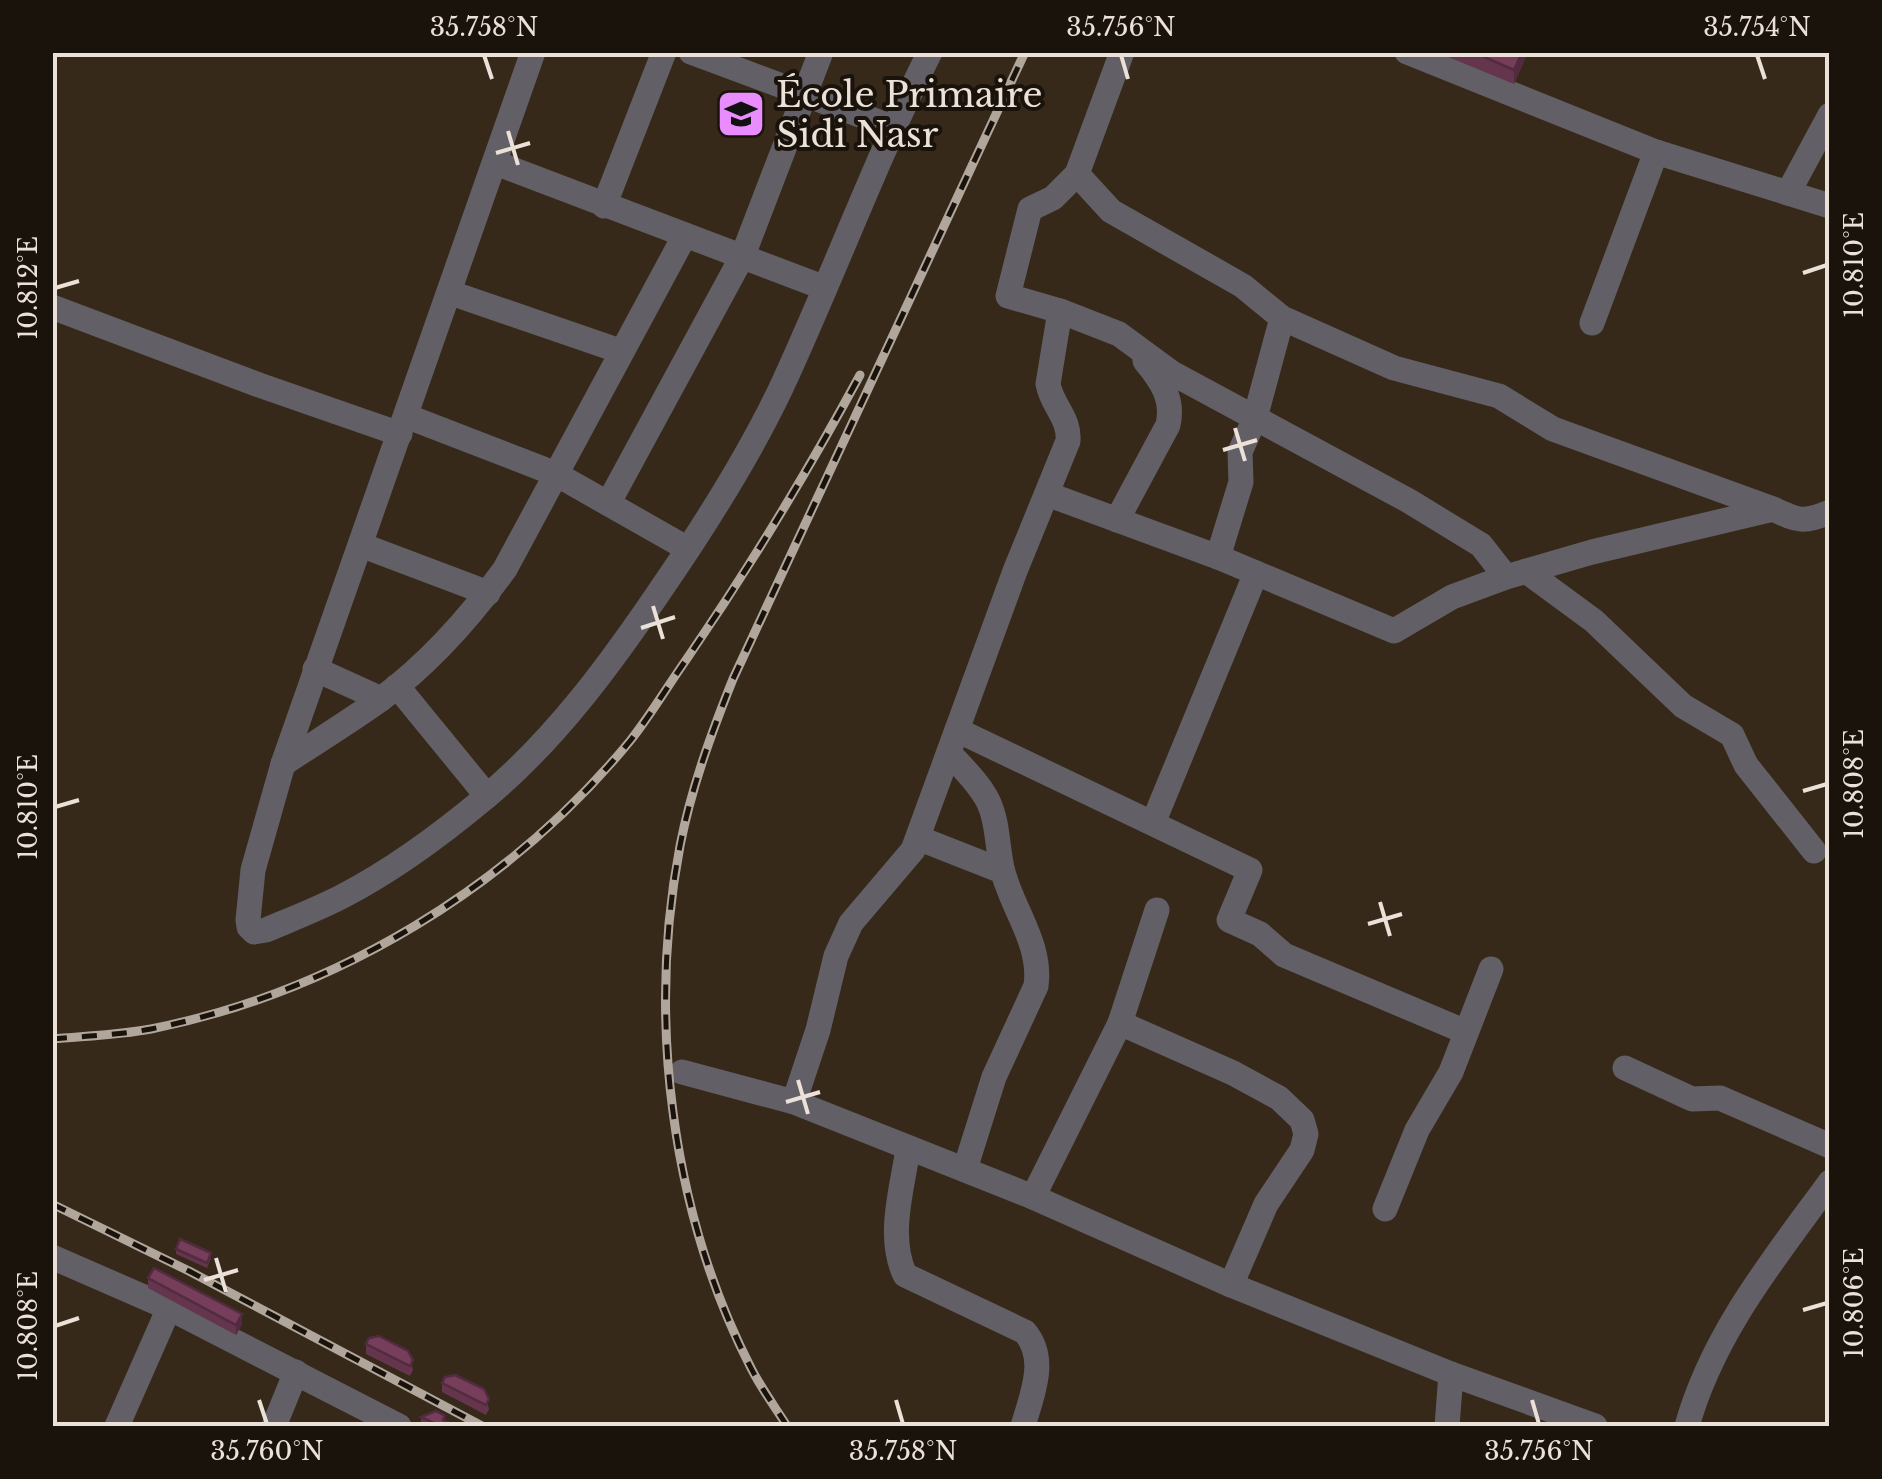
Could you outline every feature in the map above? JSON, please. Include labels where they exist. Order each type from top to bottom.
[{"type":"street","points":[[533,52],[283,764],[252,870],[248,920],[254,932],[344,895],[416,849],[487,796],[540,745],[614,659],[688,550],[765,419],[826,288],[892,128],[930,52]]},
{"type":"street","points":[[604,206],[664,52]]},
{"type":"street","points":[[691,52],[892,128]]},
{"type":"street","points":[[610,502],[743,254],[821,52]]},
{"type":"street","points":[[1117,520],[1168,425],[1165,390],[1119,334],[1008,296],[1030,209],[1052,198],[1077,174],[1122,52]]},
{"type":"street","points":[[1407,52],[1433,58],[1656,152],[1830,206]]},
{"type":"street","points":[[1788,194],[1830,115]]},
{"type":"street","points":[[1592,323],[1656,152]]},
{"type":"street","points":[[496,164],[826,288]]},
{"type":"street","points":[[1077,174],[1111,212],[1243,286],[1282,318],[1394,368],[1500,396],[1553,429],[1796,520],[1830,512]]},
{"type":"street","points":[[283,764],[389,693],[488,593],[505,569],[685,235]]},
{"type":"street","points":[[451,293],[620,352]]},
{"type":"street","points":[[52,307],[259,386],[403,425],[556,474],[688,550]]},
{"type":"street","points":[[794,1102],[818,1030],[836,956],[851,923],[913,850],[1069,432],[1048,384],[1060,311]]},
{"type":"street","points":[[1218,557],[1241,482],[1240,452],[1255,418],[1282,318]]},
{"type":"street","points":[[1134,348],[1409,501],[1481,545],[1516,574],[1594,621],[1683,706],[1732,735],[1746,766],[1814,851]]},
{"type":"street","points":[[1048,494],[1218,557],[1394,630],[1452,597],[1516,574],[1774,509]]},
{"type":"street","points":[[361,545],[488,593]]},
{"type":"street","points":[[1153,823],[1256,573]]},
{"type":"street","points":[[315,670],[389,693],[487,796]]},
{"type":"street","points":[[953,741],[1153,823],[1250,870],[1229,920],[1260,934],[1284,955],[1466,1032]]},
{"type":"street","points":[[953,741],[987,800],[998,835],[1002,871],[1036,956],[1038,973],[1036,986],[994,1077],[965,1169]]},
{"type":"street","points":[[918,838],[1002,871]]},
{"type":"street","points":[[1034,1197],[1120,1023],[1157,910]]},
{"type":"street","points":[[1384,1209],[1417,1130],[1451,1072],[1491,969]]},
{"type":"street","points":[[1120,1023],[1248,1082],[1293,1108],[1302,1120],[1306,1134],[1302,1150],[1266,1204],[1231,1284]]},
{"type":"street","points":[[1625,1068],[1692,1099],[1720,1098],[1830,1146]]},
{"type":"street","points":[[682,1072],[794,1102],[1034,1197],[1231,1284],[1451,1374],[1595,1426]]},
{"type":"street","points":[[908,1149],[896,1257],[905,1275],[1024,1332],[1035,1344],[1038,1369],[1023,1426]]},
{"type":"street","points":[[1688,1426],[1698,1388],[1717,1344],[1830,1182]]},
{"type":"street","points":[[52,1257],[169,1308],[399,1426]]},
{"type":"street","points":[[117,1426],[169,1308]]},
{"type":"street","points":[[274,1426],[296,1372]]},
{"type":"street","points":[[1448,1426],[1451,1374]]},
{"type":"building","points":[[1473,52],[1522,52],[1514,70]]},
{"type":"building","points":[[180,1239],[211,1253],[207,1263],[176,1249]]},
{"type":"building","points":[[154,1268],[242,1314],[236,1325],[148,1278]]},
{"type":"building","points":[[379,1336],[408,1351],[413,1360],[410,1366],[366,1344],[369,1338]]},
{"type":"building","points":[[455,1375],[484,1389],[489,1399],[486,1405],[442,1383],[445,1377]]},
{"type":"building","points":[[436,1411],[456,1426],[440,1426],[421,1417]]},
{"type":"railway","points":[[787,1426],[755,1375],[724,1308],[685,1180],[667,1046],[670,911],[680,846],[702,762],[733,679],[1025,52]]},
{"type":"railway","points":[[52,1039],[151,1029],[220,1012],[287,989],[415,926],[474,887],[531,842],[583,794],[645,722],[755,555],[860,375]]},
{"type":"railway","points":[[52,1204],[189,1271],[482,1426]]},
{"type":"place","name":"École Primaire Sidi Nasr","points":[[741,114]]}]
